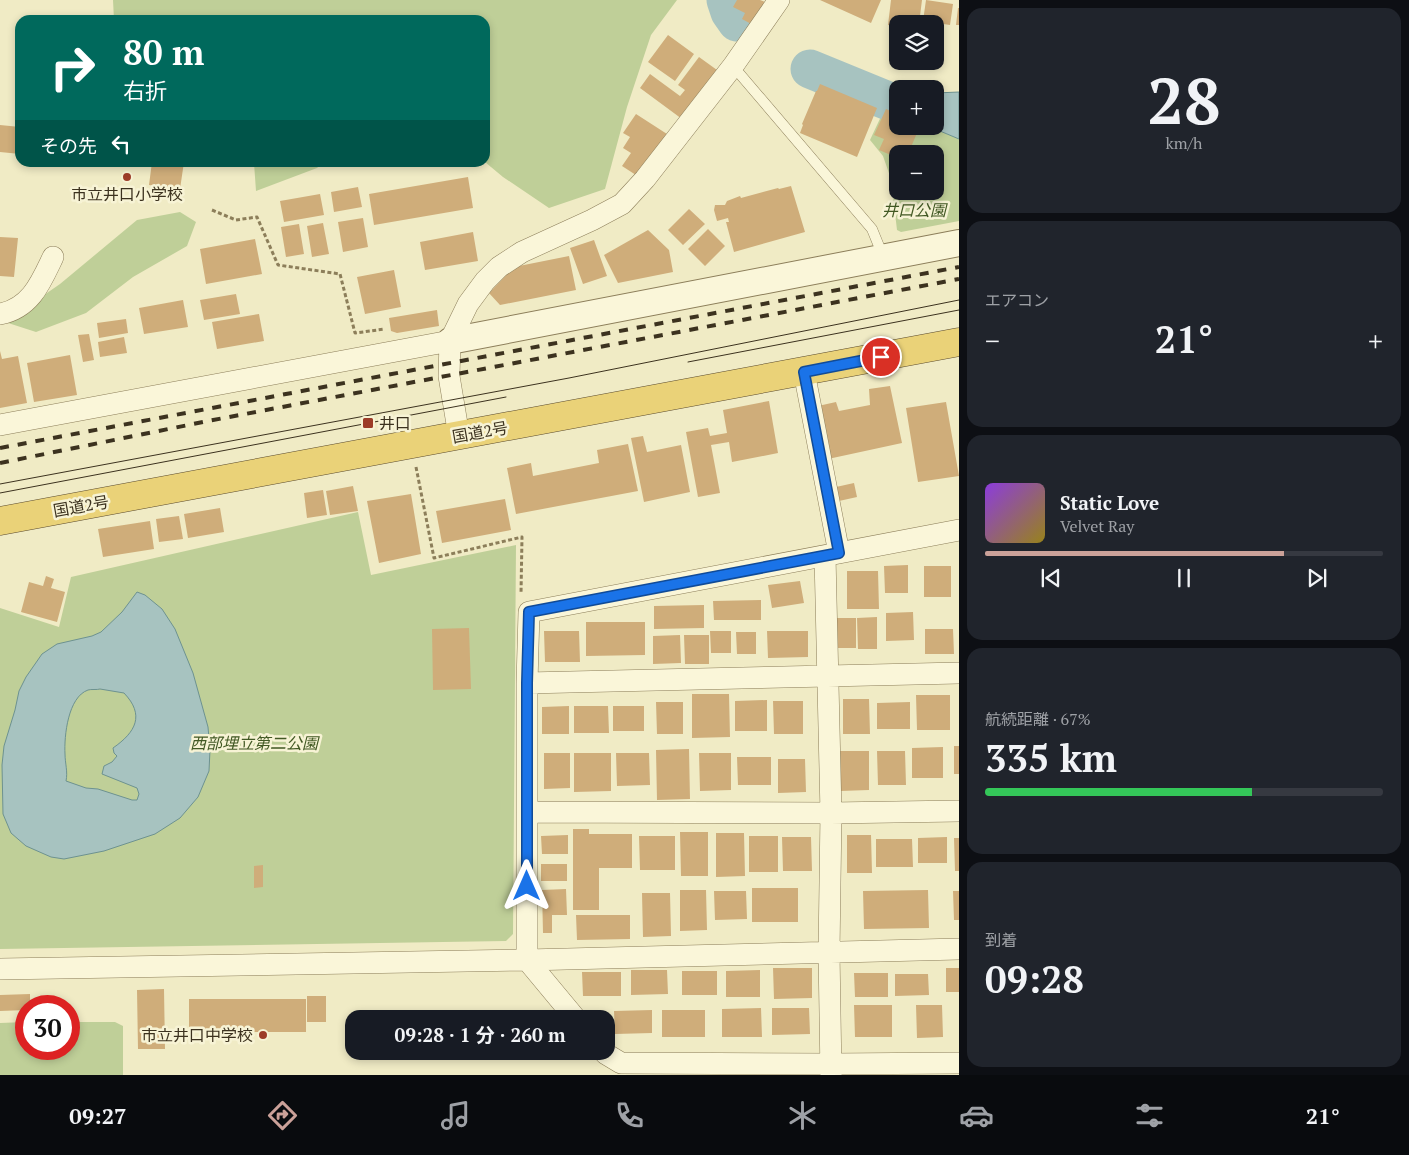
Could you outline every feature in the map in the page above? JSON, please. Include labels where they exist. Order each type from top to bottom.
[{"type":"highway","name":"国道2号","points":[[0,521],[959,342]]},
{"type":"street","points":[[459,436],[448,376],[450,341],[468,304],[485,281],[499,267],[522,252],[622,204],[645,179],[733,66],[779,0]]},
{"type":"street","points":[[0,425],[959,243]]},
{"type":"street","points":[[0,314],[16,308],[39,288],[53,257]]},
{"type":"street","points":[[804,372],[832,555],[828,676],[831,813],[829,952],[831,1070]]},
{"type":"street","points":[[569,1010],[527,960],[527,683],[529,612],[959,530]]},
{"type":"street","points":[[527,683],[959,673]]},
{"type":"street","points":[[527,812],[831,813],[959,811]]},
{"type":"street","points":[[0,968],[527,960],[959,950]]},
{"type":"street","points":[[615,1059],[621,1063],[831,1070],[959,1063]]},
{"type":"lane","points":[[733,66],[872,230],[884,257]]},
{"type":"path","points":[[212,210],[236,220],[257,217],[278,265],[340,274],[355,333],[386,329]]},
{"type":"path","points":[[412,444],[434,558],[522,537],[521,600]]},
{"type":"green space","points":[[113,0],[677,0],[651,35],[627,107],[605,189],[549,208],[490,166],[490,15],[114,15]]},
{"type":"green space","name":"井口公園","points":[[885,108],[889,110],[889,135],[944,135],[944,133],[959,139],[959,221],[901,232],[897,230],[893,200],[944,200],[944,145],[889,145],[889,173],[883,156],[870,140]]},
{"type":"green space","points":[[254,167],[318,167],[317,168],[256,191]]},
{"type":"green space","points":[[180,212],[196,222],[187,246],[133,277],[86,313],[36,332],[5,322],[60,284],[137,220]]},
{"type":"green space","name":"西部埋立第二公園","points":[[358,512],[371,575],[516,545],[513,934],[506,941],[0,949],[0,608],[59,627],[71,577]]},
{"type":"green space","points":[[15,1022],[15,1060],[80,1060],[80,1022],[115,1022],[123,1026],[123,1075],[0,1075],[0,1023]]},
{"type":"water","points":[[866,84],[889,91],[889,110],[861,98]]},
{"type":"water","points":[[959,92],[959,139],[944,133],[944,93]]},
{"type":"water","points":[[137,592],[145,595],[162,609],[175,629],[193,673],[208,727],[209,771],[198,797],[180,818],[155,834],[104,851],[64,859],[51,857],[26,846],[11,833],[3,814],[2,765],[4,746],[19,691],[42,654],[57,644],[101,632],[122,612]],"holes":[[[100,689],[124,693],[134,709],[135,723],[127,736],[113,748],[117,756],[112,762],[104,766],[102,774],[137,788],[139,794],[137,800],[98,789],[86,788],[66,781],[65,737],[69,718],[76,700],[81,694],[89,690]]]},
{"type":"building","points":[[737,0],[760,0],[765,2],[753,25],[742,19],[745,13],[733,7]]},
{"type":"building","points":[[820,0],[881,0],[871,23]]},
{"type":"building","points":[[891,0],[922,0],[920,15],[889,15]]},
{"type":"building","points":[[926,0],[953,4],[950,25],[944,24],[944,15],[924,15]]},
{"type":"building","points":[[958,8],[959,25],[956,25]]},
{"type":"building","points":[[668,35],[694,54],[675,81],[648,62]]},
{"type":"building","points":[[699,57],[717,70],[682,119],[640,88],[650,74],[680,96],[685,90],[678,85]]},
{"type":"building","points":[[820,84],[877,108],[857,157],[800,133],[802,124]]},
{"type":"building","points":[[886,109],[889,110],[889,135],[916,135],[912,145],[889,145],[889,154],[879,150],[884,139],[874,135]]},
{"type":"building","points":[[636,114],[667,134],[639,177],[622,166],[631,153],[623,148],[630,137],[623,133]]},
{"type":"building","points":[[0,125],[15,126],[15,154],[0,152]]},
{"type":"building","points":[[151,167],[183,167],[180,189],[149,185]]},
{"type":"building","points":[[468,177],[473,208],[374,225],[369,194]]},
{"type":"building","points":[[791,186],[805,232],[734,252],[726,222],[729,222],[728,218],[717,221],[714,210],[715,205],[725,205],[727,201],[740,196],[741,198]]},
{"type":"building","points":[[358,187],[362,207],[334,212],[331,192]]},
{"type":"building","points":[[320,194],[324,215],[284,222],[280,201]]},
{"type":"building","points":[[689,209],[705,224],[683,245],[668,230]]},
{"type":"building","points":[[363,218],[368,247],[343,252],[338,222]]},
{"type":"building","points":[[323,223],[329,254],[312,257],[307,226]]},
{"type":"building","points":[[299,224],[304,254],[286,257],[281,227]]},
{"type":"building","points":[[708,229],[725,246],[705,266],[688,249]]},
{"type":"building","points":[[648,230],[669,250],[673,272],[618,283],[604,255]]},
{"type":"building","points":[[473,232],[478,261],[425,270],[420,242]]},
{"type":"building","points":[[0,237],[18,238],[14,277],[0,276]]},
{"type":"building","points":[[255,239],[262,274],[206,284],[200,249]]},
{"type":"building","points":[[594,240],[607,276],[583,284],[570,248]]},
{"type":"building","points":[[569,256],[576,290],[500,305],[489,293],[514,267]]},
{"type":"building","points":[[394,270],[401,307],[365,314],[357,277]]},
{"type":"building","points":[[236,294],[240,314],[204,320],[200,300]]},
{"type":"building","points":[[183,300],[188,327],[144,334],[139,308]]},
{"type":"building","points":[[437,310],[439,326],[397,333],[391,331],[389,318]]},
{"type":"building","points":[[259,314],[264,341],[217,349],[212,322]]},
{"type":"building","points":[[126,319],[128,333],[99,338],[97,323]]},
{"type":"building","points":[[89,334],[94,360],[83,362],[78,335]]},
{"type":"building","points":[[124,337],[127,353],[100,357],[98,342]]},
{"type":"building","points":[[0,351],[2,359],[18,356],[27,403],[0,408]]},
{"type":"building","points":[[70,355],[77,395],[34,402],[27,363]]},
{"type":"building","points":[[890,386],[902,443],[828,459],[818,406],[836,402],[839,411],[870,405],[869,389]]},
{"type":"building","points":[[769,401],[778,453],[732,462],[729,442],[711,445],[720,493],[698,497],[686,432],[708,428],[710,436],[727,433],[723,410]]},
{"type":"building","points":[[946,402],[959,476],[918,482],[906,408]]},
{"type":"building","points":[[643,436],[647,452],[681,445],[690,492],[644,502],[631,438]]},
{"type":"building","points":[[628,444],[638,491],[516,514],[507,468],[531,463],[533,476],[599,463],[597,450]]},
{"type":"building","points":[[854,483],[857,497],[839,501],[836,487]]},
{"type":"building","points":[[353,486],[358,511],[330,515],[326,491]]},
{"type":"building","points":[[323,490],[327,515],[307,518],[304,493]]},
{"type":"building","points":[[411,494],[421,554],[379,563],[367,501]]},
{"type":"building","points":[[505,499],[511,530],[442,543],[436,511]]},
{"type":"building","points":[[220,508],[224,532],[188,538],[184,514]]},
{"type":"building","points":[[179,516],[183,539],[159,542],[156,519]]},
{"type":"building","points":[[150,521],[154,549],[103,557],[98,529]]},
{"type":"building","points":[[908,565],[908,593],[885,593],[884,566]]},
{"type":"building","points":[[924,566],[951,566],[951,597],[924,597]]},
{"type":"building","points":[[847,571],[878,571],[879,609],[847,609]]},
{"type":"building","points":[[46,576],[54,579],[51,588],[65,592],[57,622],[21,612],[29,582],[43,586]]},
{"type":"building","points":[[800,581],[804,603],[772,608],[768,585]]},
{"type":"building","points":[[761,600],[761,620],[714,620],[713,601]]},
{"type":"building","points":[[704,605],[704,628],[654,629],[654,606]]},
{"type":"building","points":[[913,612],[914,640],[886,641],[886,613]]},
{"type":"building","points":[[877,617],[877,649],[858,649],[857,618]]},
{"type":"building","points":[[836,618],[856,618],[856,648],[836,648]]},
{"type":"building","points":[[586,622],[645,622],[645,655],[586,656]]},
{"type":"building","points":[[469,628],[471,689],[433,690],[432,629]]},
{"type":"building","points":[[925,629],[953,629],[954,654],[925,654]]},
{"type":"building","points":[[544,631],[579,631],[580,662],[545,662]]},
{"type":"building","points":[[710,631],[731,631],[731,653],[711,653]]},
{"type":"building","points":[[767,631],[808,631],[808,657],[768,658]]},
{"type":"building","points":[[736,632],[756,632],[756,654],[737,654]]},
{"type":"building","points":[[680,635],[681,663],[653,664],[653,636]]},
{"type":"building","points":[[684,635],[709,635],[709,664],[685,664]]},
{"type":"building","points":[[692,694],[729,694],[730,737],[692,738]]},
{"type":"building","points":[[916,695],[950,695],[950,730],[917,730]]},
{"type":"building","points":[[843,699],[869,699],[870,734],[843,734]]},
{"type":"building","points":[[767,700],[767,731],[735,731],[735,701]]},
{"type":"building","points":[[773,701],[803,701],[803,734],[774,734]]},
{"type":"building","points":[[656,702],[683,702],[683,734],[657,734]]},
{"type":"building","points":[[910,702],[910,729],[877,729],[877,703]]},
{"type":"building","points":[[569,706],[569,734],[542,734],[542,707]]},
{"type":"building","points":[[574,706],[608,706],[609,733],[574,733]]},
{"type":"building","points":[[613,706],[644,706],[644,731],[613,731]]},
{"type":"building","points":[[954,746],[959,746],[959,774],[954,774]]},
{"type":"building","points":[[943,747],[943,778],[912,778],[912,748]]},
{"type":"building","points":[[689,749],[690,799],[657,800],[656,750]]},
{"type":"building","points":[[840,751],[869,751],[869,790],[840,791]]},
{"type":"building","points":[[877,751],[905,751],[906,785],[878,785]]},
{"type":"building","points":[[544,753],[570,753],[570,788],[544,789]]},
{"type":"building","points":[[574,753],[611,753],[611,791],[574,792]]},
{"type":"building","points":[[616,753],[649,753],[650,785],[617,786]]},
{"type":"building","points":[[699,753],[731,753],[731,790],[700,791]]},
{"type":"building","points":[[737,757],[771,757],[771,785],[738,785]]},
{"type":"building","points":[[778,759],[805,759],[806,792],[778,793]]},
{"type":"building","points":[[573,829],[589,829],[589,834],[632,834],[632,868],[599,868],[599,910],[573,910]]},
{"type":"building","points":[[680,832],[708,832],[708,876],[681,876]]},
{"type":"building","points":[[716,833],[744,833],[745,876],[716,877]]},
{"type":"building","points":[[568,835],[568,854],[542,854],[541,836]]},
{"type":"building","points":[[847,835],[871,835],[872,873],[847,873]]},
{"type":"building","points":[[639,836],[675,836],[675,870],[640,870]]},
{"type":"building","points":[[749,836],[778,836],[778,872],[749,872]]},
{"type":"building","points":[[782,837],[811,837],[812,871],[783,871]]},
{"type":"building","points":[[947,837],[947,863],[918,863],[918,838]]},
{"type":"building","points":[[954,838],[959,838],[959,871],[955,871]]},
{"type":"building","points":[[876,839],[912,839],[913,867],[876,867]]},
{"type":"building","points":[[541,864],[567,864],[567,881],[541,881]]},
{"type":"building","points":[[263,865],[263,887],[254,888],[254,866]]},
{"type":"building","points":[[752,888],[798,888],[798,922],[752,922]]},
{"type":"building","points":[[566,889],[567,915],[552,915],[552,933],[543,933],[542,890]]},
{"type":"building","points":[[680,890],[706,890],[707,930],[680,931]]},
{"type":"building","points":[[928,890],[929,928],[864,929],[863,891]]},
{"type":"building","points":[[714,891],[746,891],[747,919],[715,920]]},
{"type":"building","points":[[953,891],[959,891],[959,920],[954,920]]},
{"type":"building","points":[[642,893],[670,893],[671,936],[643,937]]},
{"type":"building","points":[[576,915],[630,915],[630,939],[577,940]]},
{"type":"building","points":[[773,968],[812,968],[812,998],[774,999]]},
{"type":"building","points":[[946,968],[959,968],[959,992],[946,992]]},
{"type":"building","points":[[631,970],[667,970],[668,994],[631,995]]},
{"type":"building","points":[[760,970],[760,997],[726,997],[726,971]]},
{"type":"building","points":[[682,971],[717,971],[717,995],[682,995]]},
{"type":"building","points":[[582,972],[621,972],[621,996],[583,996]]},
{"type":"building","points":[[854,973],[888,973],[888,997],[855,997]]},
{"type":"building","points":[[895,974],[928,974],[929,995],[895,996]]},
{"type":"building","points":[[164,989],[165,1049],[138,1049],[137,990]]},
{"type":"building","points":[[30,994],[15,995],[15,1010],[0,1011],[0,995]]},
{"type":"building","points":[[307,996],[326,996],[326,1022],[307,1022]]},
{"type":"building","points":[[189,999],[306,999],[306,1032],[189,1032]]},
{"type":"building","points":[[854,1005],[892,1005],[892,1037],[855,1037]]},
{"type":"building","points":[[916,1005],[942,1005],[943,1037],[917,1038]]},
{"type":"building","points":[[761,1008],[762,1037],[722,1037],[722,1009]]},
{"type":"building","points":[[772,1008],[809,1008],[810,1034],[772,1035]]},
{"type":"building","points":[[652,1010],[652,1033],[615,1034],[615,1011]]},
{"type":"building","points":[[662,1010],[705,1010],[705,1037],[662,1037]]},
{"type":"waterway","points":[[726,0],[730,12],[737,22]]},
{"type":"waterway","points":[[810,69],[889,101]]},
{"type":"tram line","points":[[0,484],[569,378],[959,300]]},
{"type":"tram line","points":[[688,362],[959,310]]},
{"type":"tram line","points":[[0,493],[506,397]]},
{"type":"railway","points":[[0,448],[959,267]]},
{"type":"railway","points":[[0,463],[208,421],[959,279]]},
{"type":"place","name":"市立井口小学校","points":[[127,177]]},
{"type":"place","name":"井口","points":[[368,423]]},
{"type":"place","name":"市立井口中学校","points":[[263,1035]]},
{"type":"route","points":[[527,886],[529,612],[839,553],[804,372],[881,357]]}]
